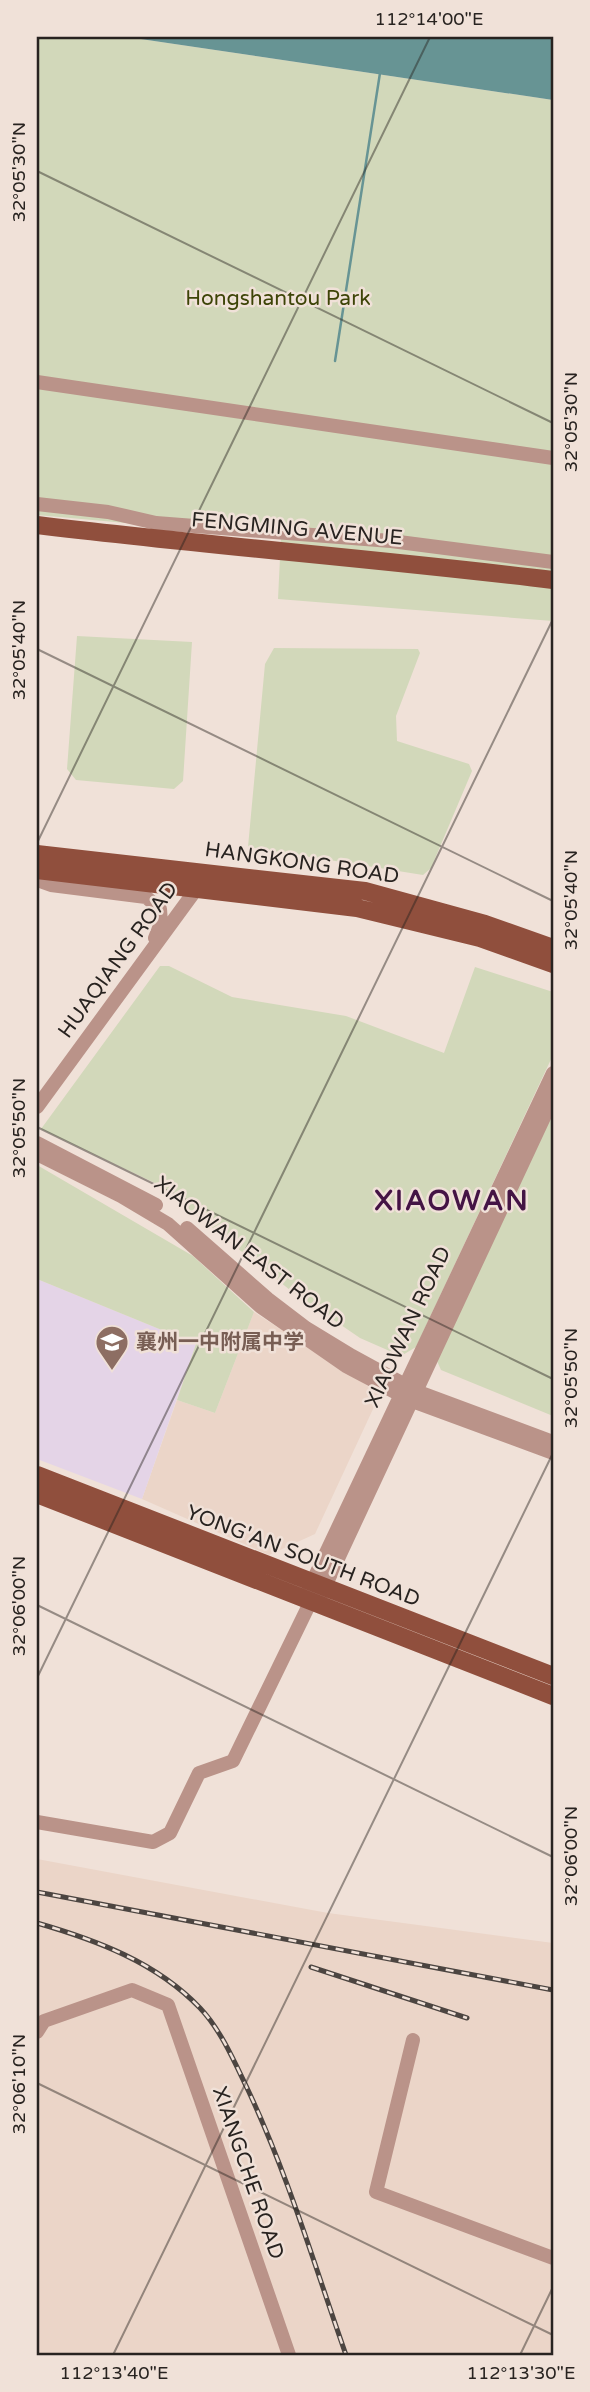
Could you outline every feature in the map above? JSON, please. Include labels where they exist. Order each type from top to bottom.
[{"type":"main road","name":"FENGMING AVENUE","points":[[37,525],[278,555]]},
{"type":"main road","name":"FENGMING AVENUE","points":[[37,536],[553,580]]},
{"type":"main road","name":"FENGMING AVENUE","points":[[338,560],[553,590]]},
{"type":"main road","name":"HANGKONG ROAD","points":[[37,854],[365,891],[473,920],[553,948]]},
{"type":"main road","name":"HANGKONG ROAD","points":[[37,870],[357,908],[480,938],[553,964]]},
{"type":"main road","name":"YONG'AN SOUTH ROAD","points":[[37,1475],[313,1596],[553,1696]]},
{"type":"main road","name":"YONG'AN SOUTH ROAD","points":[[37,1494],[313,1596],[553,1676]]},
{"type":"street","points":[[37,382],[553,458]]},
{"type":"street","points":[[37,504],[108,512],[156,523],[342,537],[553,562]]},
{"type":"street","name":"HUAQIANG ROAD","points":[[37,1107],[195,888],[210,872]]},
{"type":"street","points":[[37,880],[51,885],[146,897],[155,902],[160,909],[161,923],[149,954]]},
{"type":"street","name":"XIAOWAN ROAD","points":[[37,1822],[153,1842],[170,1833],[199,1773],[233,1761],[408,1393],[553,1073]]},
{"type":"street","name":"XIAOWAN ROAD","points":[[408,1393],[553,1098]]},
{"type":"street","name":"XIAOWAN EAST ROAD","points":[[37,1143],[137,1193],[177,1219],[268,1299],[306,1328],[408,1393],[553,1442]]},
{"type":"street","name":"XIAOWAN EAST ROAD","points":[[37,1154],[121,1196],[168,1224],[261,1307],[299,1336],[408,1393],[553,1453]]},
{"type":"street","name":"XIANGCHE ROAD","points":[[37,2032],[44,2021],[132,1990],[168,2005],[289,2355]]},
{"type":"street","points":[[413,2040],[376,2192],[553,2258]]},
{"type":"shaded area","name":"襄州一中附属中学","points":[[37,1279],[196,1344],[142,1499],[37,1459]]},
{"type":"shaded area","points":[[254,1312],[380,1394],[315,1534],[269,1555],[142,1499],[177,1400],[215,1413]]},
{"type":"shaded area","points":[[37,1859],[328,1913],[553,1943],[553,2355],[37,2355]]},
{"type":"green space","name":"Hongshantou Park","points":[[37,37],[127,37],[553,100],[553,621],[278,599],[281,537],[37,515]]},
{"type":"green space","points":[[77,636],[192,642],[183,781],[174,789],[76,780],[67,769]]},
{"type":"green space","points":[[274,648],[418,649],[420,653],[396,716],[397,741],[469,764],[472,771],[431,868],[423,875],[248,847],[265,664]]},
{"type":"green space","points":[[160,966],[169,966],[232,997],[346,1016],[444,1053],[475,967],[553,992],[553,1055],[416,1347],[401,1356],[360,1338],[290,1290],[157,1184],[41,1129]]},
{"type":"green space","points":[[553,1107],[553,1416],[441,1370],[437,1361]]},
{"type":"green space","points":[[37,1165],[193,1256],[254,1312],[215,1413],[177,1400],[196,1344],[37,1279]]},
{"type":"water","points":[[127,37],[553,37],[553,100]]},
{"type":"waterway","points":[[335,361],[380,73]]},
{"type":"railway","points":[[37,1892],[553,1990]]},
{"type":"railway","points":[[37,1923],[103,1945],[145,1965],[183,1992],[215,2026],[238,2069],[276,2155],[346,2355]]},
{"type":"railway","points":[[311,1967],[467,2018]]},
{"type":"place","name":"襄州一中附属中学","points":[[112,1372]]},
{"type":"district","name":"XIAOWAN","points":[[452,1201]]}]
